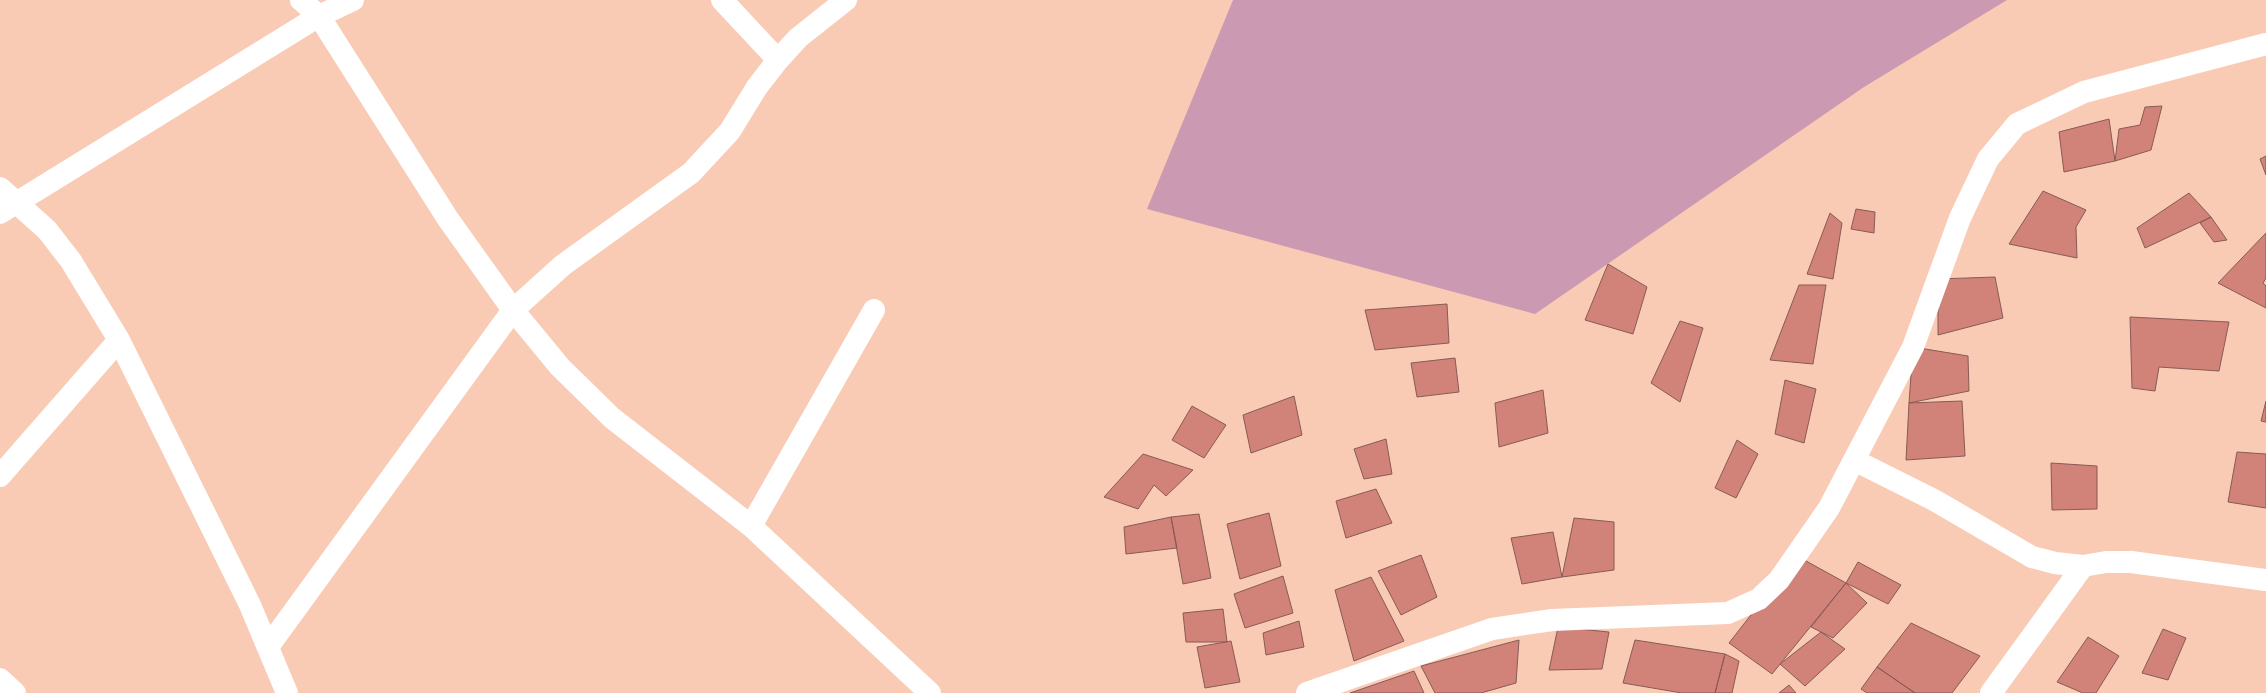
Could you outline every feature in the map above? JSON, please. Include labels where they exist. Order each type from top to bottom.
[{"type":"street","points":[[301,0],[319,16],[448,219],[513,310],[560,367],[612,418],[751,526],[930,693]]},
{"type":"street","points":[[9,208],[319,16],[353,0]]},
{"type":"street","points":[[722,0],[778,60]]},
{"type":"street","points":[[268,647],[513,310],[563,265],[691,173],[730,131],[757,87],[778,60],[798,38],[846,0]]},
{"type":"street","points":[[1307,693],[1492,629],[1552,620],[1728,613],[1759,599],[1779,580],[1803,548],[1829,508],[1913,347],[1960,218],[1988,159],[2017,124],[2084,92],[2266,44]]},
{"type":"street","points":[[0,188],[9,208],[47,230],[71,261],[119,340],[250,605],[287,693]]},
{"type":"street","points":[[751,526],[874,310]]},
{"type":"street","points":[[0,476],[119,340]]},
{"type":"street","points":[[1854,460],[1934,500],[2032,557],[2055,563],[2082,566],[2106,562],[2131,562],[2266,580]]},
{"type":"street","points":[[1991,693],[2082,566]]},
{"type":"street","points":[[0,679],[14,693]]},
{"type":"shaded area","points":[[1233,0],[2007,0],[1864,87],[1535,314],[1147,209]]},
{"type":"building","points":[[2162,106],[2151,150],[2115,161],[2119,129],[2140,125],[2145,107]]},
{"type":"building","points":[[2109,119],[2115,161],[2064,172],[2059,132]]},
{"type":"building","points":[[2266,156],[2266,175],[2260,159]]},
{"type":"building","points":[[2043,191],[2086,210],[2076,227],[2077,258],[2009,244]]},
{"type":"building","points":[[2189,193],[2211,217],[2145,248],[2137,228]]},
{"type":"building","points":[[1856,209],[1875,212],[1874,233],[1851,229]]},
{"type":"building","points":[[1830,213],[1842,223],[1833,279],[1807,274]]},
{"type":"building","points":[[2211,217],[2227,240],[2214,242],[2200,223]]},
{"type":"building","points":[[2266,233],[2266,278],[2263,283],[2266,286],[2266,308],[2218,283]]},
{"type":"building","points":[[1608,264],[1647,287],[1633,334],[1585,320]]},
{"type":"building","points":[[1995,277],[2003,318],[1938,335],[1938,279]]},
{"type":"building","points":[[1799,285],[1826,285],[1813,364],[1770,360]]},
{"type":"building","points":[[1447,304],[1449,343],[1375,350],[1365,310]]},
{"type":"building","points":[[2130,317],[2229,322],[2219,371],[2159,367],[2155,391],[2132,388]]},
{"type":"building","points":[[1680,321],[1703,328],[1680,402],[1651,383]]},
{"type":"building","points":[[1913,347],[1968,356],[1969,391],[1909,403]]},
{"type":"building","points":[[1455,358],[1459,392],[1417,397],[1411,363]]},
{"type":"building","points":[[1785,380],[1816,389],[1804,443],[1775,434]]},
{"type":"building","points":[[1543,390],[1548,433],[1499,447],[1495,403]]},
{"type":"building","points":[[1294,396],[1302,435],[1251,453],[1243,415]]},
{"type":"building","points":[[1962,401],[1965,456],[1906,460],[1909,403]]},
{"type":"building","points":[[2266,401],[2266,422],[2261,421]]},
{"type":"building","points":[[1192,406],[1226,425],[1204,458],[1172,440]]},
{"type":"building","points":[[1386,439],[1392,474],[1364,479],[1354,449]]},
{"type":"building","points":[[1737,440],[1758,454],[1736,498],[1715,488]]},
{"type":"building","points":[[2237,452],[2266,454],[2266,508],[2228,502]]},
{"type":"building","points":[[1143,454],[1193,470],[1166,496],[1154,485],[1138,509],[1104,497]]},
{"type":"building","points":[[2051,463],[2097,466],[2097,509],[2052,510]]},
{"type":"building","points":[[1376,489],[1392,523],[1346,538],[1336,501]]},
{"type":"building","points":[[1269,513],[1281,566],[1240,579],[1227,524]]},
{"type":"building","points":[[1199,514],[1211,578],[1183,584],[1171,517]]},
{"type":"building","points":[[1171,517],[1177,548],[1126,554],[1124,527]]},
{"type":"building","points":[[1574,518],[1614,522],[1614,570],[1562,577]]},
{"type":"building","points":[[1553,532],[1562,577],[1522,584],[1511,538]]},
{"type":"building","points":[[1421,555],[1437,597],[1401,615],[1378,571]]},
{"type":"building","points":[[1797,556],[1846,583],[1772,674],[1729,643]]},
{"type":"building","points":[[1858,562],[1901,585],[1888,604],[1846,583]]},
{"type":"building","points":[[1283,576],[1293,613],[1245,628],[1234,594]]},
{"type":"building","points":[[1371,577],[1404,641],[1354,661],[1335,590]]},
{"type":"building","points":[[1846,583],[1867,603],[1833,638],[1811,627]]},
{"type":"building","points":[[1223,609],[1227,642],[1186,642],[1183,613]]},
{"type":"building","points":[[1299,621],[1304,647],[1266,655],[1263,633]]},
{"type":"building","points":[[1911,623],[1980,656],[1952,693],[1915,693],[1877,667]]},
{"type":"building","points":[[1558,627],[1609,632],[1602,669],[1549,670]]},
{"type":"building","points":[[2163,629],[2186,638],[2168,680],[2142,673]]},
{"type":"building","points":[[1821,632],[1845,649],[1805,686],[1780,664]]},
{"type":"building","points":[[2088,637],[2119,656],[2096,693],[2083,693],[2057,682]]},
{"type":"building","points":[[1519,640],[1516,683],[1481,693],[1435,693],[1421,666]]},
{"type":"building","points":[[1635,640],[1725,654],[1715,693],[1682,693],[1623,683]]},
{"type":"building","points":[[1231,641],[1240,682],[1205,688],[1197,647]]},
{"type":"building","points":[[1725,654],[1739,661],[1732,693],[1715,693]]},
{"type":"building","points":[[1877,667],[1915,693],[1867,693],[1861,689]]},
{"type":"building","points":[[1414,671],[1424,693],[1350,693]]},
{"type":"building","points":[[1789,685],[1796,693],[1779,693]]}]
